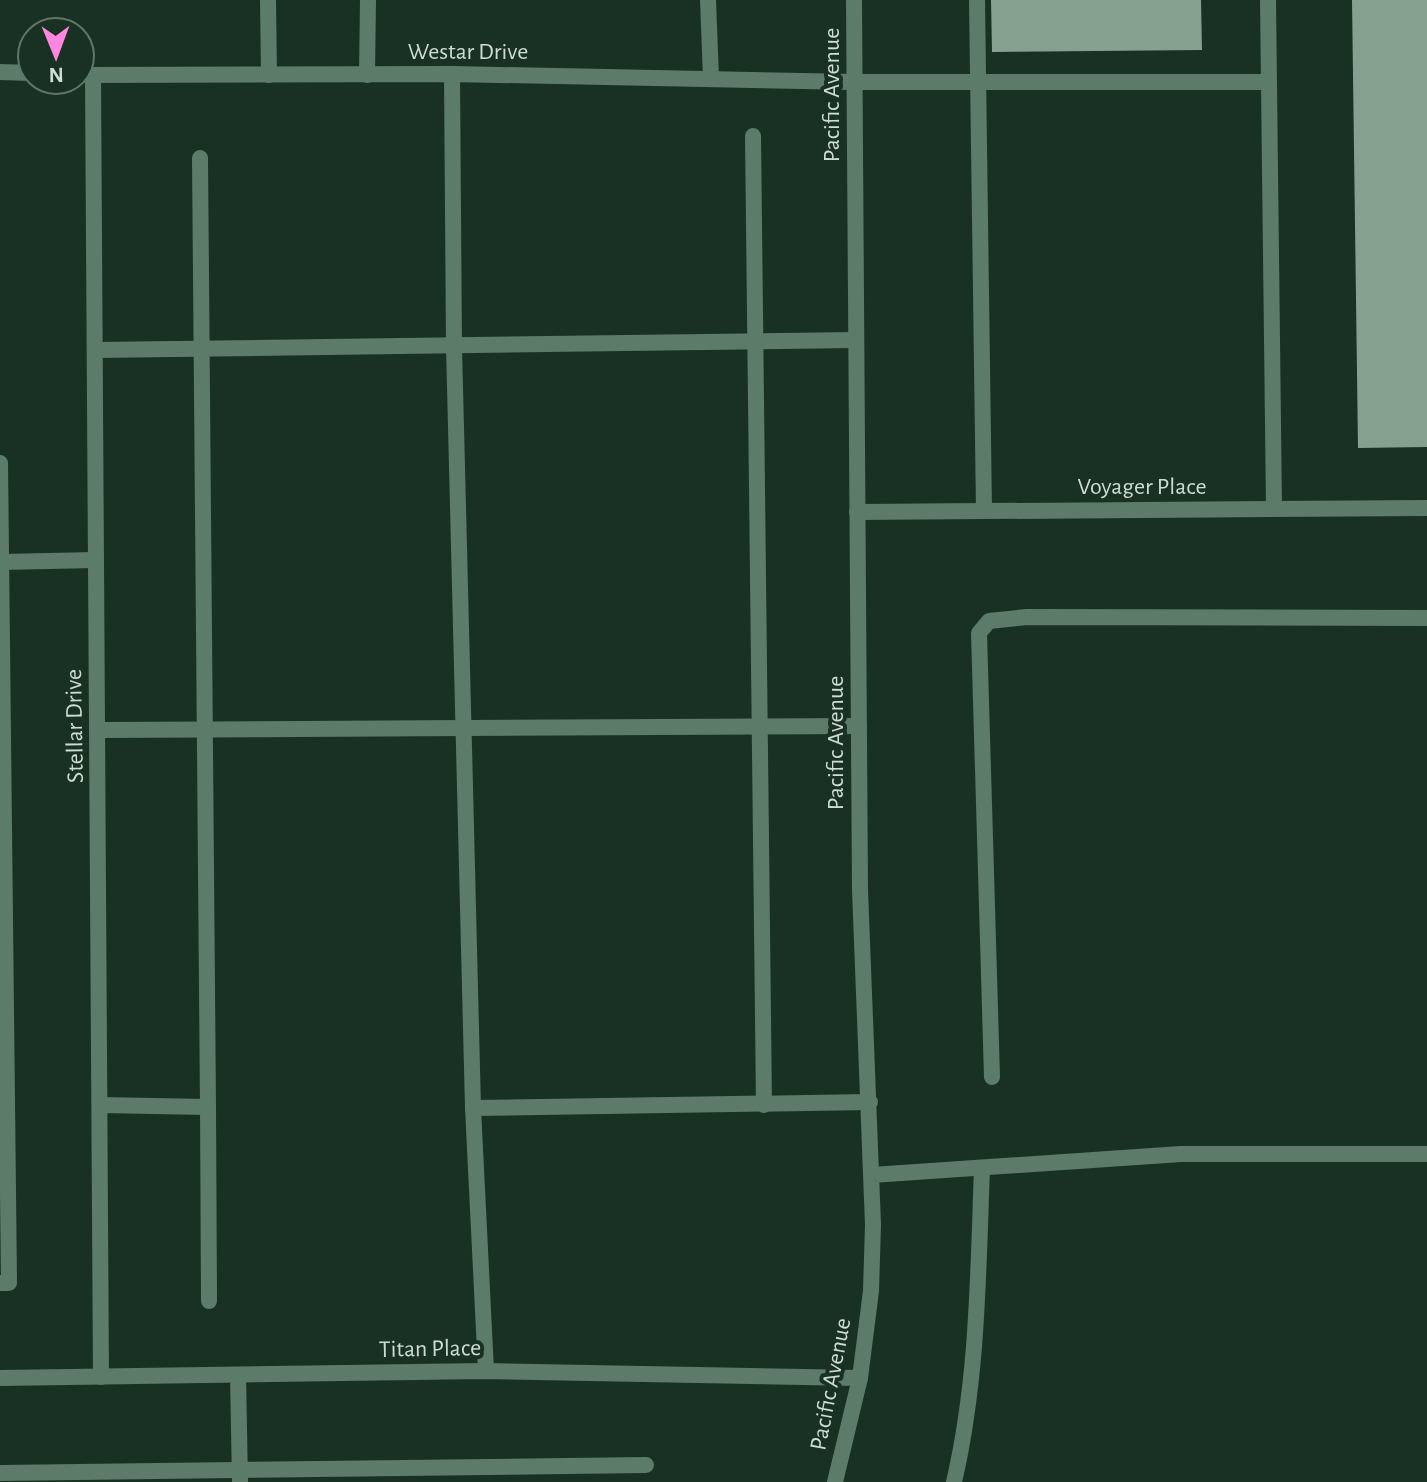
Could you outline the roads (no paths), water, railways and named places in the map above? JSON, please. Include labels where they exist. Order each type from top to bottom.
[{"type":"street","points":[[268,0],[269,75]]},
{"type":"street","points":[[367,75],[368,0]]},
{"type":"street","points":[[708,0],[711,78]]},
{"type":"street","name":"Pacific Avenue","points":[[835,1482],[860,1378],[871,1291],[870,1102],[860,890],[854,0]]},
{"type":"street","points":[[977,0],[984,511]]},
{"type":"street","points":[[1268,0],[1274,509]]},
{"type":"street","points":[[452,74],[454,347],[466,727],[473,1108],[486,1371]]},
{"type":"street","name":"Westar Drive","points":[[96,75],[452,74],[978,85],[1269,82]]},
{"type":"street","name":"Stellar Drive","points":[[88,96],[95,350],[101,1377]]},
{"type":"street","points":[[753,136],[764,1105]]},
{"type":"street","points":[[200,158],[209,1301]]},
{"type":"street","points":[[95,350],[856,340]]},
{"type":"street","points":[[0,463],[5,1283]]},
{"type":"street","name":"Voyager Place","points":[[857,512],[1427,508]]},
{"type":"street","points":[[1,562],[96,560]]},
{"type":"street","points":[[992,1077],[979,633],[989,621],[1027,617],[1427,618]]},
{"type":"street","points":[[98,730],[859,726]]},
{"type":"street","points":[[473,1108],[870,1102]]},
{"type":"street","points":[[100,1105],[208,1107]]},
{"type":"street","points":[[872,1175],[1068,1159],[1181,1154],[1427,1154]]},
{"type":"street","points":[[954,1482],[966,1432],[974,1359],[982,1168]]},
{"type":"street","name":"Titan Place","points":[[0,1378],[486,1371],[860,1378]]},
{"type":"street","points":[[238,1375],[240,1475]]},
{"type":"street","points":[[0,1473],[240,1475],[646,1465]]}]
